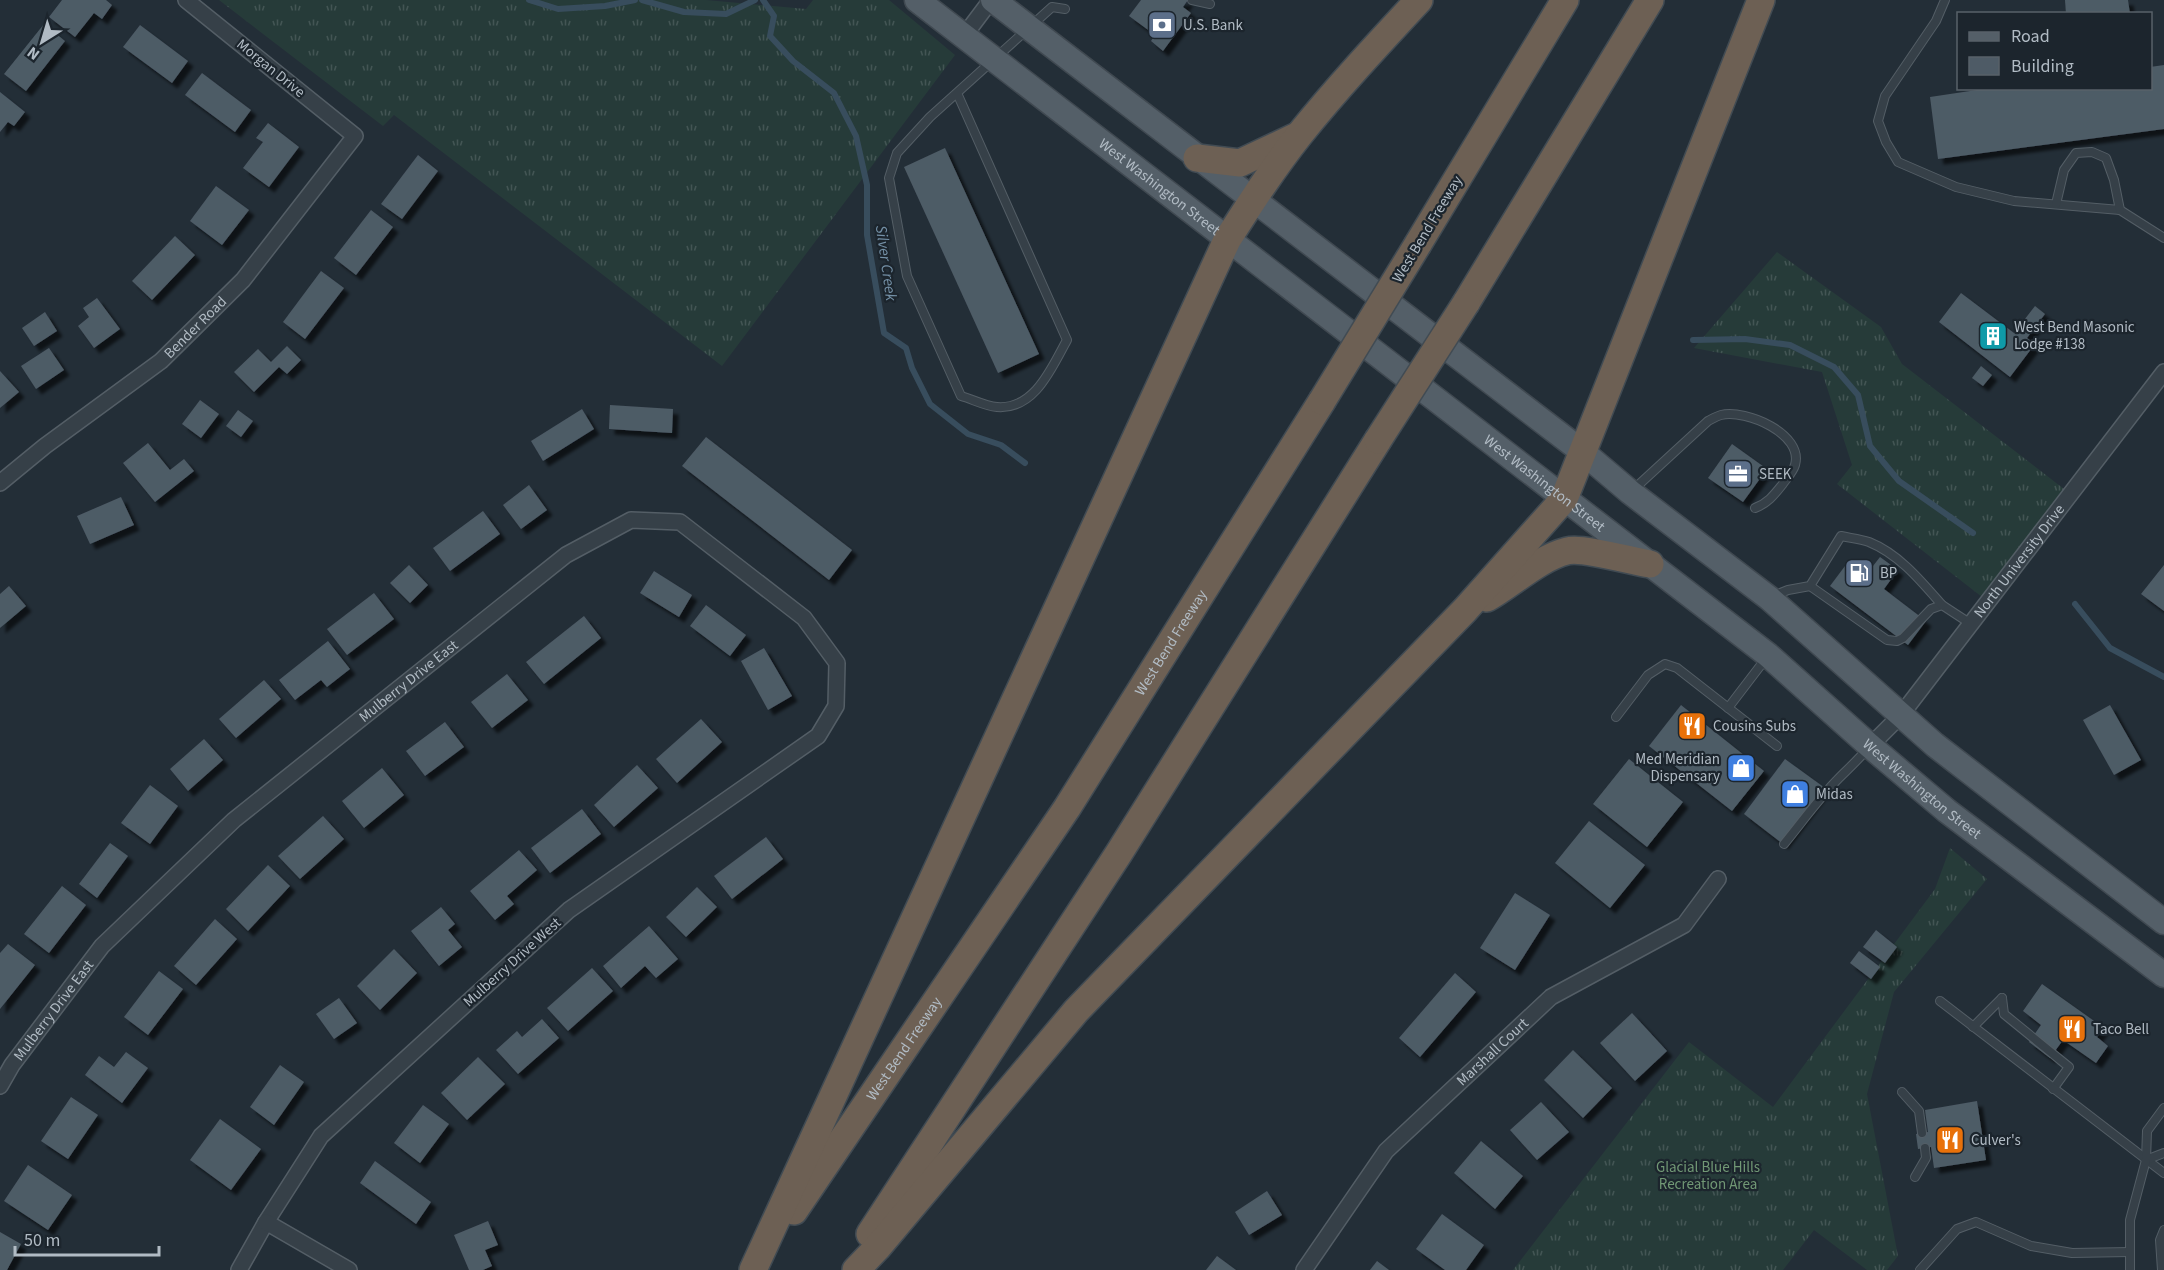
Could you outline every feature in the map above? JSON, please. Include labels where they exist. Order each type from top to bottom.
[{"type":"highway","points":[[753,1270],[1227,240],[1252,200],[1299,135],[1346,79],[1419,0]]},
{"type":"highway","name":"West Bend Freeway","points":[[753,1270],[1067,808],[1322,401],[1565,0]]},
{"type":"highway","points":[[846,1270],[1119,853],[1466,303],[1650,0]]},
{"type":"highway","points":[[856,1270],[1076,1011],[1465,610],[1564,499],[1761,0]]},
{"type":"highway","points":[[1197,158],[1240,163],[1299,135]]},
{"type":"highway","points":[[1465,610],[1500,591],[1537,565],[1568,551],[1650,564]]},
{"type":"main road","name":"West Washington Street","points":[[917,0],[1768,656],[1947,811],[2164,975]]},
{"type":"main road","points":[[992,0],[1584,453],[1630,492],[1768,598],[1935,746],[2164,922]]},
{"type":"street","name":"Morgan Drive","points":[[186,0],[356,136]]},
{"type":"street","points":[[964,36],[992,0]]},
{"type":"street","name":"Bender Road","points":[[0,483],[45,446],[161,361],[243,280],[356,136]]},
{"type":"street","name":"North University Drive","points":[[1870,746],[1901,715],[2163,376]]},
{"type":"street","name":"Mulberry Drive East","points":[[0,1086],[12,1065],[102,946],[234,820],[566,555],[631,520],[680,522],[804,618],[837,663],[836,706]]},
{"type":"street","name":"Mulberry Drive West","points":[[239,1270],[266,1222],[321,1136],[569,910],[819,736],[836,706]]},
{"type":"street","name":"Marshall Court","points":[[1304,1270],[1386,1151],[1551,997],[1684,925],[1718,879]]},
{"type":"street","points":[[266,1222],[349,1270]]},
{"type":"lane","points":[[1192,0],[1210,4]]},
{"type":"lane","points":[[1945,0],[1936,21],[1885,96],[1878,121],[1886,142],[1898,162],[1956,187],[2014,201],[2120,210],[2164,238]]},
{"type":"lane","points":[[957,93],[1067,340],[1042,385],[1018,405],[997,407],[961,396],[907,276],[889,178],[897,153],[930,117],[1052,7],[1065,9]]},
{"type":"lane","points":[[2056,204],[2064,170],[2076,153],[2092,152],[2106,158],[2114,180],[2120,210]]},
{"type":"lane","points":[[1630,492],[1708,421],[1721,415],[1739,415],[1758,420],[1776,429],[1789,441],[1795,453],[1795,465],[1789,475],[1771,499],[1755,508]]},
{"type":"lane","points":[[1809,586],[1841,536],[1868,541],[1914,573],[1942,605],[1971,624]]},
{"type":"lane","points":[[1768,598],[1788,590],[1809,586],[1887,640],[1897,642],[1921,622],[1931,609],[1942,605]]},
{"type":"lane","points":[[1728,708],[1768,656]]},
{"type":"lane","points":[[1616,717],[1648,675],[1665,664],[1677,668],[1777,746]]},
{"type":"lane","points":[[1784,844],[1839,777],[1854,765],[1870,746]]},
{"type":"lane","points":[[1973,1027],[2002,998],[2004,1014],[2069,1067],[2053,1089]]},
{"type":"lane","points":[[1940,1002],[2164,1173]]},
{"type":"lane","points":[[1902,1092],[1919,1111],[1922,1133]]},
{"type":"lane","points":[[2130,1270],[2130,1220],[2146,1160],[2147,1131],[2164,1108]]},
{"type":"lane","points":[[1915,1176],[1926,1158],[1925,1148]]},
{"type":"lane","points":[[2146,1160],[2164,1153]]},
{"type":"lane","points":[[1920,1270],[1957,1229],[1976,1222],[2031,1246],[2072,1253],[2130,1252]]},
{"type":"lane","points":[[2162,1270],[2160,1240],[2164,1230]]},
{"type":"green space","points":[[219,0],[706,0],[806,9],[813,0],[889,0],[955,55],[722,366],[394,115],[383,126]]},
{"type":"green space","points":[[1777,252],[1881,327],[1902,364],[2064,489],[1982,597],[1837,484],[1852,465],[1822,372],[1694,348]]},
{"type":"green space","name":"Glacial Blue Hills Recreation Area","points":[[1950,848],[1987,879],[1894,992],[1867,1094],[1898,1256],[1887,1270],[1867,1270],[1814,1230],[1783,1270],[1513,1270],[1689,1042],[1773,1107],[1935,889]]},
{"type":"building","points":[[62,0],[106,0],[112,5],[102,19],[94,13],[75,37],[49,17]]},
{"type":"building","name":"U.S. Bank","points":[[1141,0],[1188,0],[1183,7],[1191,13],[1163,51],[1151,41],[1155,35],[1129,16]]},
{"type":"building","points":[[2065,0],[2128,0],[2130,12],[2066,12]]},
{"type":"building","points":[[44,24],[65,41],[26,91],[4,74]]},
{"type":"building","points":[[140,25],[188,61],[172,83],[123,47]]},
{"type":"building","points":[[2164,65],[2164,129],[1938,159],[1930,97],[1977,90],[2152,90],[2152,67]]},
{"type":"building","points":[[202,73],[251,110],[235,132],[185,95]]},
{"type":"building","points":[[0,92],[25,112],[14,126],[8,122],[0,132]]},
{"type":"building","points":[[268,123],[299,147],[269,187],[243,168],[263,142],[256,138]]},
{"type":"building","points":[[945,148],[1039,354],[998,373],[904,167]]},
{"type":"building","points":[[418,155],[438,171],[402,219],[381,204]]},
{"type":"building","points":[[216,186],[249,210],[222,245],[190,221]]},
{"type":"building","points":[[371,210],[393,227],[356,275],[334,258]]},
{"type":"building","points":[[175,236],[195,255],[152,300],[132,281]]},
{"type":"building","points":[[321,271],[344,288],[305,339],[283,322]]},
{"type":"building","name":"West Bend Masonic Lodge #138","points":[[1961,293],[2014,333],[2035,306],[2045,314],[2027,338],[2035,344],[2010,377],[1939,322]]},
{"type":"building","points":[[97,298],[120,329],[94,348],[78,326],[89,317],[83,308]]},
{"type":"building","points":[[45,312],[57,331],[34,346],[22,328]]},
{"type":"building","points":[[287,346],[301,360],[287,374],[279,367],[254,392],[234,372],[258,349],[271,362]]},
{"type":"building","points":[[49,348],[64,370],[36,389],[21,366]]},
{"type":"building","points":[[1981,366],[1992,375],[1983,386],[1972,378]]},
{"type":"building","points":[[0,371],[19,392],[0,408]]},
{"type":"building","points":[[200,400],[219,414],[201,438],[182,424]]},
{"type":"building","points":[[610,405],[673,409],[672,433],[609,429]]},
{"type":"building","points":[[582,409],[594,429],[543,461],[531,441]]},
{"type":"building","points":[[238,410],[253,421],[241,437],[226,426]]},
{"type":"building","points":[[706,437],[852,550],[829,580],[682,466]]},
{"type":"building","points":[[148,443],[170,470],[184,459],[194,471],[155,502],[123,463]]},
{"type":"building","name":"SEEK","points":[[1732,444],[1767,469],[1743,502],[1708,478]]},
{"type":"building","points":[[529,485],[547,510],[521,529],[503,505]]},
{"type":"building","points":[[121,497],[134,525],[90,544],[77,516]]},
{"type":"building","points":[[483,511],[500,534],[450,571],[433,548]]},
{"type":"building","points":[[1880,557],[1898,570],[1884,589],[1926,621],[1908,645],[1830,586],[1848,562],[1866,575]]},
{"type":"building","points":[[409,565],[428,585],[410,603],[390,583]]},
{"type":"building","points":[[2164,565],[2164,611],[2141,594]]},
{"type":"building","points":[[654,571],[692,595],[679,617],[640,593]]},
{"type":"building","points":[[9,586],[26,606],[0,628],[0,594]]},
{"type":"building","points":[[374,593],[394,619],[347,655],[327,629]]},
{"type":"building","points":[[706,605],[746,635],[730,656],[690,626]]},
{"type":"building","points":[[584,616],[601,638],[544,684],[526,662]]},
{"type":"building","points":[[328,641],[350,669],[327,687],[321,680],[295,700],[279,680]]},
{"type":"building","points":[[764,648],[792,696],[768,710],[741,661]]},
{"type":"building","points":[[507,674],[528,700],[492,728],[471,702]]},
{"type":"building","points":[[264,680],[281,699],[236,738],[219,719]]},
{"type":"building","points":[[1681,705],[1764,771],[1732,811],[1649,746]]},
{"type":"building","points":[[2110,705],[2141,760],[2114,775],[2083,720]]},
{"type":"building","points":[[701,719],[722,742],[677,783],[656,759]]},
{"type":"building","points":[[445,722],[464,747],[425,776],[406,751]]},
{"type":"building","points":[[204,739],[223,760],[188,791],[170,769]]},
{"type":"building","points":[[1629,759],[1683,802],[1647,847],[1593,804]]},
{"type":"building","points":[[1785,759],[1825,788],[1783,844],[1744,814]]},
{"type":"building","points":[[637,765],[658,788],[614,827],[594,805]]},
{"type":"building","points":[[382,768],[404,795],[364,828],[342,801]]},
{"type":"building","points":[[150,785],[178,806],[150,844],[121,823]]},
{"type":"building","points":[[582,809],[601,834],[550,873],[531,848]]},
{"type":"building","points":[[323,816],[344,839],[300,879],[278,856]]},
{"type":"building","points":[[1589,821],[1645,865],[1610,908],[1555,863]]},
{"type":"building","points":[[766,837],[783,859],[732,899],[714,876]]},
{"type":"building","points":[[110,843],[128,856],[97,898],[79,884]]},
{"type":"building","points":[[519,850],[537,870],[507,896],[514,904],[495,920],[470,891]]},
{"type":"building","points":[[268,865],[290,886],[248,931],[226,909]]},
{"type":"building","points":[[62,886],[86,905],[49,953],[24,934]]},
{"type":"building","points":[[697,887],[717,907],[686,937],[666,917]]},
{"type":"building","points":[[1515,893],[1550,915],[1515,970],[1480,948]]},
{"type":"building","points":[[441,907],[455,924],[448,930],[462,947],[439,966],[411,931]]},
{"type":"building","points":[[215,919],[237,939],[196,985],[174,966]]},
{"type":"building","points":[[649,926],[678,959],[656,978],[645,966],[621,988],[603,966]]},
{"type":"building","points":[[1876,930],[1897,947],[1885,963],[1863,947]]},
{"type":"building","points":[[8,944],[35,965],[0,1009],[0,953]]},
{"type":"building","points":[[394,949],[417,973],[380,1010],[357,986]]},
{"type":"building","points":[[1859,951],[1880,967],[1871,979],[1850,963]]},
{"type":"building","points":[[592,968],[613,991],[568,1031],[547,1008]]},
{"type":"building","points":[[159,971],[183,989],[148,1035],[124,1017]]},
{"type":"building","points":[[1455,973],[1476,992],[1420,1057],[1399,1038]]},
{"type":"building","points":[[2042,984],[2104,1028],[2097,1037],[2108,1046],[2096,1063],[2063,1040],[2050,1058],[2029,1042],[2041,1025],[2023,1011]]},
{"type":"building","points":[[339,998],[357,1023],[334,1039],[316,1014]]},
{"type":"building","points":[[1632,1013],[1667,1051],[1635,1081],[1600,1043]]},
{"type":"building","points":[[542,1019],[559,1038],[518,1074],[496,1050],[517,1031],[522,1037]]},
{"type":"building","points":[[1573,1050],[1612,1088],[1583,1118],[1544,1080]]},
{"type":"building","points":[[126,1052],[148,1068],[122,1103],[85,1075],[99,1056],[114,1067]]},
{"type":"building","points":[[478,1057],[505,1084],[467,1120],[441,1093]]},
{"type":"building","points":[[280,1065],[304,1082],[274,1125],[250,1107]]},
{"type":"building","points":[[71,1097],[98,1115],[68,1159],[41,1141]]},
{"type":"building","name":"Culver's","points":[[1977,1101],[1986,1160],[1934,1168],[1931,1147],[1918,1149],[1916,1134],[1928,1132],[1925,1110]]},
{"type":"building","points":[[1541,1102],[1569,1132],[1537,1160],[1510,1130]]},
{"type":"building","points":[[423,1105],[449,1124],[420,1163],[394,1143]]},
{"type":"building","points":[[220,1119],[261,1149],[231,1190],[190,1160]]},
{"type":"building","points":[[1481,1141],[1523,1176],[1495,1209],[1454,1173]]},
{"type":"building","points":[[375,1161],[431,1202],[416,1224],[360,1183]]},
{"type":"building","points":[[28,1165],[72,1195],[48,1230],[4,1201]]},
{"type":"building","points":[[1267,1191],[1282,1215],[1249,1235],[1235,1212]]},
{"type":"building","points":[[1442,1214],[1484,1245],[1466,1270],[1445,1270],[1416,1249]]},
{"type":"building","points":[[488,1221],[498,1245],[485,1250],[492,1266],[483,1270],[469,1270],[454,1235]]},
{"type":"building","points":[[0,1232],[21,1244],[7,1270],[0,1270]]},
{"type":"building","points":[[1217,1256],[1236,1270],[1206,1270]]},
{"type":"building","points":[[1377,1261],[1389,1270],[1370,1270]]},
{"type":"waterway","name":"Silver Creek","points":[[529,0],[558,9],[605,6],[635,0]]},
{"type":"waterway","name":"Silver Creek","points":[[642,0],[684,12],[726,14],[755,0]]},
{"type":"waterway","name":"Silver Creek","points":[[763,0],[774,16],[770,36],[793,61],[834,93],[856,136],[867,185],[867,235],[884,333],[906,348],[912,368],[930,404],[968,434],[1001,445],[1025,463]]},
{"type":"waterway","name":"Silver Creek","points":[[1693,340],[1745,339],[1790,345],[1834,367],[1858,395],[1870,446],[1899,481],[1973,533]]},
{"type":"waterway","name":"Silver Creek","points":[[2075,604],[2110,648],[2164,677]]},
{"type":"place","name":"U.S. Bank","points":[[1162,25]]},
{"type":"place","name":"West Bend Masonic Lodge #138","points":[[1993,336]]},
{"type":"place","name":"SEEK","points":[[1738,474]]},
{"type":"place","name":"BP","points":[[1859,573]]},
{"type":"place","name":"Cousins Subs","points":[[1692,726]]},
{"type":"place","name":"Med Meridian Dispensary","points":[[1741,768]]},
{"type":"place","name":"Midas","points":[[1795,794]]},
{"type":"place","name":"Taco Bell","points":[[2072,1029]]},
{"type":"place","name":"Culver's","points":[[1950,1140]]}]
